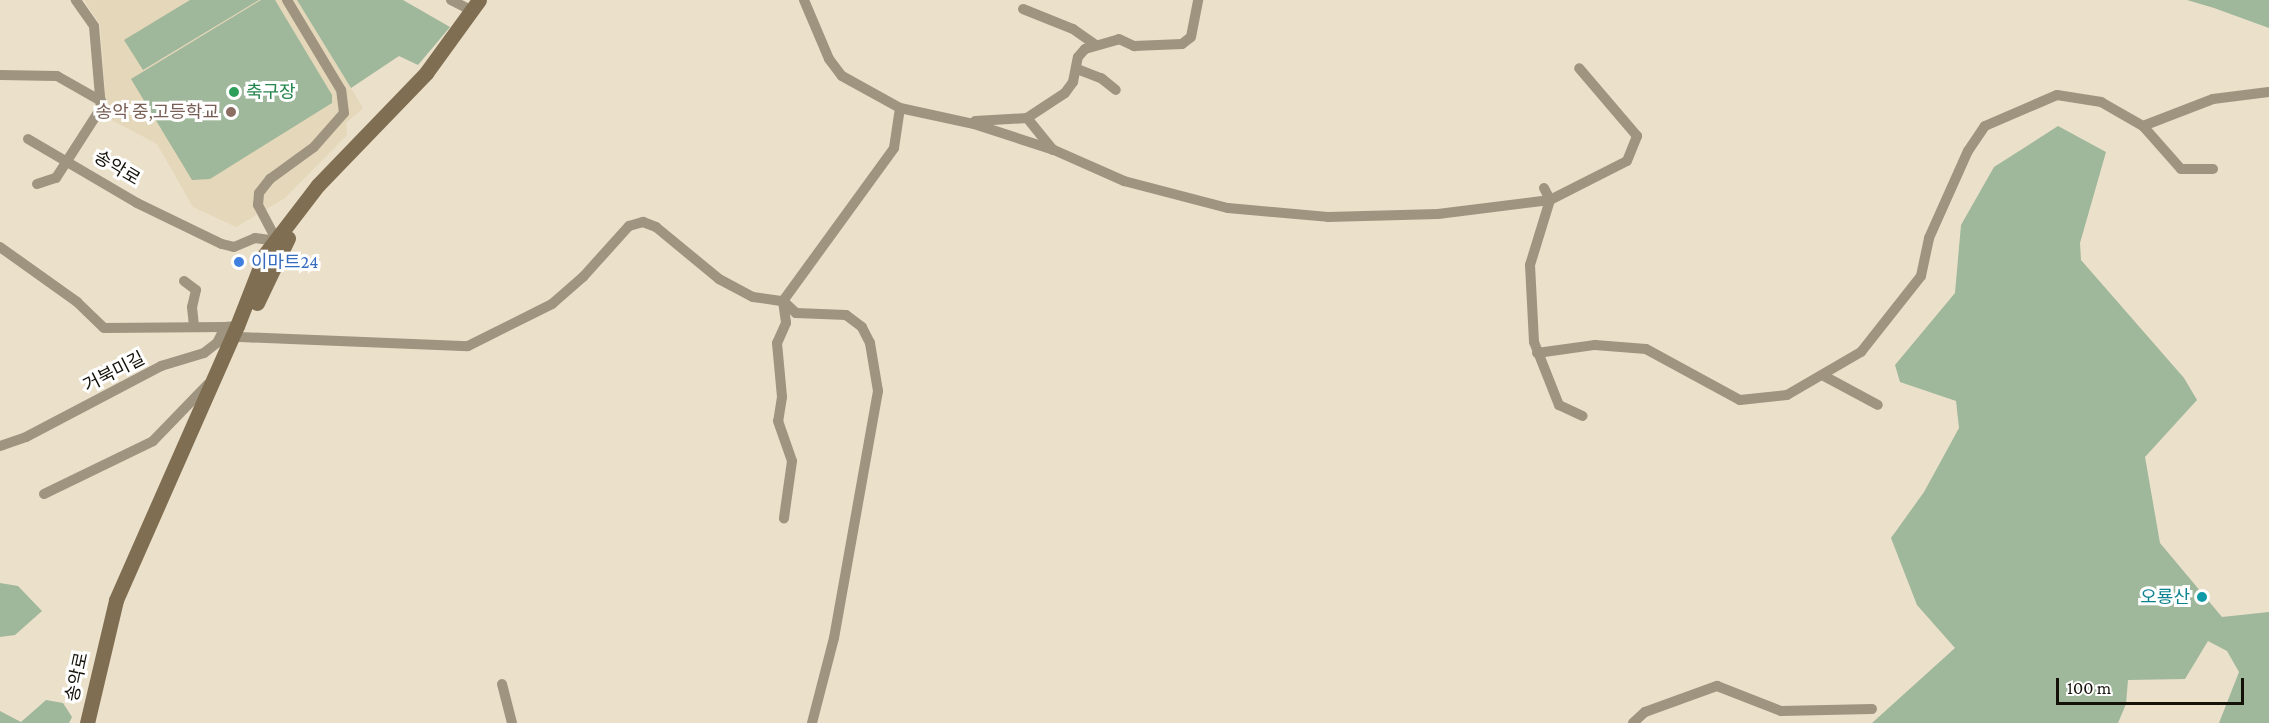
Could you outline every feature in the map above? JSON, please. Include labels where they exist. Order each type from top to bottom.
[{"type":"main road","points":[[92,723],[117,617],[234,330],[300,222],[444,60],[485,0]]},
{"type":"main road","name":"송악로","points":[[87,723],[116,600],[153,510],[216,375],[265,254],[318,185],[426,73],[476,6]]},
{"type":"street","name":"송악로","points":[[76,0],[94,26],[101,108],[68,162],[137,203],[222,244],[234,247],[255,238],[277,241]]},
{"type":"street","points":[[277,241],[258,205],[259,193],[270,179],[314,147],[344,113],[341,90],[286,0]]},
{"type":"street","points":[[451,0],[476,6]]},
{"type":"street","points":[[804,0],[829,59],[842,76],[900,108],[966,122],[1054,150],[1124,181],[1228,208],[1328,217],[1438,214],[1550,200],[1627,161],[1637,136],[1579,68]]},
{"type":"street","points":[[966,122],[1027,118],[1065,93],[1077,69],[1078,57],[1085,49],[1096,45],[1119,39],[1134,46],[1182,44],[1191,37],[1198,0]]},
{"type":"street","points":[[1023,9],[1064,25],[1096,45]]},
{"type":"street","points":[[1077,69],[1101,78],[1116,90]]},
{"type":"street","points":[[0,75],[57,76],[101,101]]},
{"type":"street","points":[[2143,126],[2212,99],[2269,92]]},
{"type":"street","points":[[1537,353],[1595,345],[1646,349],[1740,400],[1787,395],[1824,376],[1861,352],[1921,276],[1929,238],[1968,151],[1985,126],[2057,95],[2101,102],[2143,126],[2181,169],[2213,169]]},
{"type":"street","points":[[784,518],[792,460],[778,421],[782,397],[777,343],[786,323],[783,301],[894,147],[900,108]]},
{"type":"street","points":[[1027,118],[1054,150]]},
{"type":"street","points":[[28,139],[68,162],[56,178],[38,184]]},
{"type":"street","points":[[1544,188],[1550,200],[1530,265],[1537,353],[1559,405],[1583,416]]},
{"type":"street","points":[[0,260],[5,248],[77,302],[104,328],[194,325],[234,330],[468,346],[552,303],[583,277],[629,226],[643,222],[656,227],[719,279],[753,297],[783,301],[796,313],[846,315],[862,327],[870,343],[878,391],[834,638],[812,723]]},
{"type":"street","points":[[184,281],[196,290],[192,307],[194,325]]},
{"type":"street","name":"거북미길","points":[[0,446],[26,436],[161,366],[204,353],[234,330]]},
{"type":"street","name":"송악로","points":[[44,494],[153,441],[216,375]]},
{"type":"street","points":[[1824,376],[1878,405]]},
{"type":"street","points":[[502,684],[512,723]]},
{"type":"street","points":[[1633,723],[1645,712],[1717,686],[1781,711],[1872,709]]},
{"type":"shaded area","name":"송악 중,고등학교","points":[[84,0],[297,0],[363,108],[346,123],[347,135],[285,198],[236,227],[193,207],[157,144],[102,115],[105,91],[100,25]]},
{"type":"green space","points":[[190,0],[259,0],[143,70],[124,40]]},
{"type":"green space","name":"축구장","points":[[261,0],[275,0],[332,95],[332,103],[210,179],[192,180],[131,79]]},
{"type":"green space","points":[[297,0],[403,0],[450,27],[418,65],[399,56],[351,88]]},
{"type":"green space","points":[[2187,0],[2269,0],[2269,28],[2214,8]]},
{"type":"green space","points":[[2058,126],[2106,152],[2080,243],[2081,260],[2184,378],[2197,400],[2145,457],[2160,543],[2222,617],[2269,612],[2269,723],[2219,723],[2239,672],[2227,651],[2208,641],[2185,679],[2128,680],[2126,704],[2118,723],[1872,723],[1955,648],[1917,605],[1891,538],[1924,492],[1959,428],[1956,401],[1900,382],[1895,365],[1955,293],[1961,225],[1994,167]]},
{"type":"green space","points":[[0,583],[18,586],[42,611],[15,635],[0,637]]},
{"type":"green space","points":[[46,700],[63,703],[72,717],[69,723],[0,723],[0,711],[21,722]]},
{"type":"place","name":"축구장","points":[[234,92]]},
{"type":"place","name":"송악 중,고등학교","points":[[231,112]]},
{"type":"place","name":"이마트24","points":[[239,262]]},
{"type":"place","name":"오룡산","points":[[2202,597]]}]
